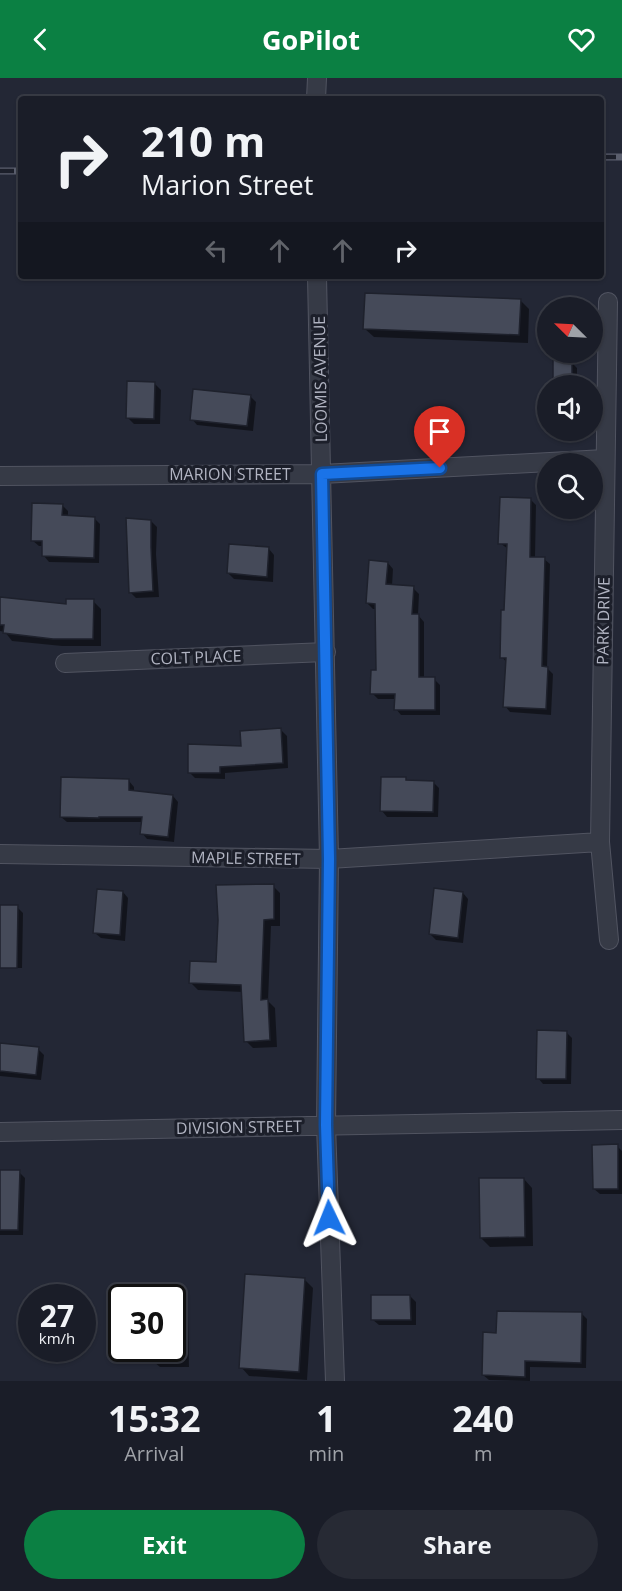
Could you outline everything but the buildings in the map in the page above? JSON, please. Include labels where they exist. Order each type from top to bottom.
[{"type":"street","points":[[316,78],[316,96]]},
{"type":"street","name":"LOOMIS AVENUE","points":[[317,279],[329,859],[326,1125],[335,1381]]},
{"type":"street","name":"PARK DRIVE","points":[[608,302],[600,842],[609,940]]},
{"type":"street","name":"MARION STREET","points":[[0,476],[322,474],[604,459]]},
{"type":"street","name":"COLT PLACE","points":[[65,663],[326,652]]},
{"type":"street","name":"MAPLE STREET","points":[[0,854],[329,859],[600,842]]},
{"type":"street","name":"DIVISION STREET","points":[[0,1132],[622,1120]]},
{"type":"railway","points":[[604,157],[622,157]]},
{"type":"railway","points":[[0,171],[18,171]]},
{"type":"route","points":[[329,1218],[326,1125],[329,859],[322,474],[440,468]]}]
